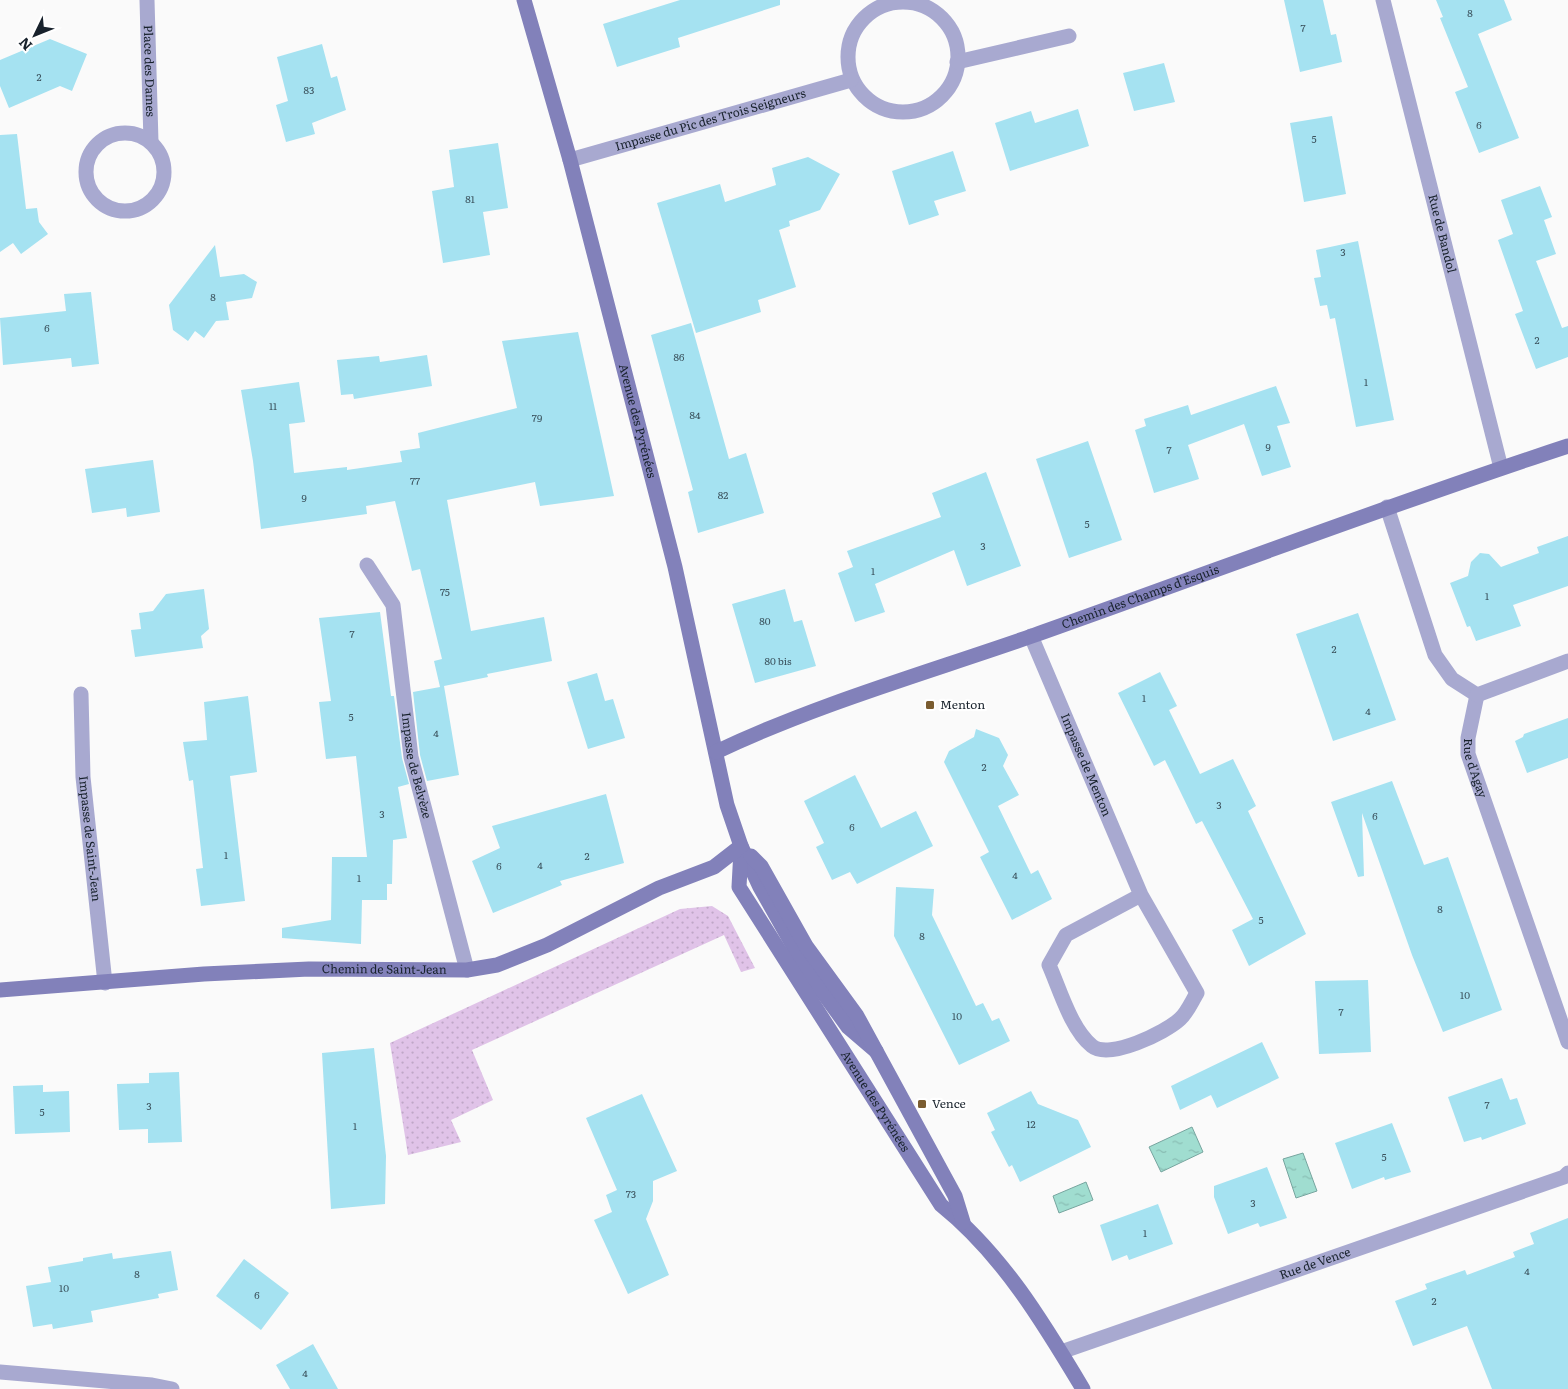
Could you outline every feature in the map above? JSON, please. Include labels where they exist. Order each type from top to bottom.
[{"type":"main road","name":"Avenue des Pyrénées","points":[[524,0],[570,160],[675,567],[727,805],[741,846],[801,973],[941,1205],[963,1222],[1004,1268],[1061,1352],[1083,1389]]},
{"type":"main road","name":"Chemin des Champs d'Esquis","points":[[716,752],[765,729],[1031,636],[1387,507],[1568,446]]},
{"type":"main road","name":"Avenue des Pyrénées","points":[[741,846],[761,866],[806,946],[857,1016],[955,1196],[963,1222]]},
{"type":"main road","name":"Chemin de Saint-Jean","points":[[0,990],[204,974],[309,969],[466,970],[506,962],[547,944],[646,894],[714,866],[741,846]]},
{"type":"main road","name":"Avenue des Pyrénées","points":[[801,973],[848,1027],[876,1051]]},
{"type":"street","name":"Place des Dames","points":[[147,0],[151,142],[160,154],[164,168],[163,183],[156,196],[147,205],[136,210],[124,211],[101,203],[92,194],[87,181],[86,168],[90,154],[98,144],[109,136],[123,133],[138,134],[151,142]]},
{"type":"street","name":"Rue de Bandol","points":[[1383,0],[1502,468]]},
{"type":"street","points":[[898,2],[917,4],[932,10],[946,23],[956,43],[958,62],[949,87],[936,101],[927,107],[909,112],[898,112],[879,107],[869,100],[851,80],[848,55],[849,44],[857,26],[870,13],[887,4],[898,2]]},
{"type":"street","points":[[958,62],[1070,36]]},
{"type":"street","name":"Impasse du Pic des Trois Seigneurs","points":[[570,160],[851,80]]},
{"type":"street","points":[[1387,507],[1435,655],[1452,679],[1477,695],[1568,661]]},
{"type":"street","name":"Impasse de Belvèze","points":[[367,565],[393,605],[412,757],[466,970]]},
{"type":"street","name":"Impasse de Menton","points":[[1031,636],[1140,895],[1197,993],[1181,1019],[1152,1037],[1110,1051],[1094,1048],[1079,1033],[1049,965],[1066,935],[1140,895]]},
{"type":"street","name":"Impasse de Saint-Jean","points":[[81,694],[83,777],[105,983]]},
{"type":"street","name":"Rue d'Agay","points":[[1477,695],[1468,738],[1468,754],[1568,1042]]},
{"type":"street","name":"Rue de Vence","points":[[1061,1352],[1564,1177],[1568,1173]]},
{"type":"street","points":[[0,1372],[152,1385],[172,1389]]},
{"type":"shaded area","points":[[712,906],[728,916],[755,968],[741,972],[724,935],[472,1050],[493,1100],[451,1120],[461,1142],[408,1155],[390,1043],[680,909]]},
{"type":"water","points":[[1192,1127],[1203,1152],[1161,1172],[1149,1147]]},
{"type":"water","points":[[1303,1153],[1317,1191],[1296,1198],[1283,1159]]},
{"type":"water","points":[[1086,1182],[1093,1200],[1059,1213],[1053,1196]]},
{"type":"building","points":[[680,0],[780,0],[780,5],[678,38],[680,47],[617,67],[603,24]]},
{"type":"building","points":[[1284,0],[1323,0],[1331,35],[1336,34],[1342,62],[1300,72]]},
{"type":"building","points":[[1436,0],[1504,0],[1512,20],[1478,34],[1519,138],[1479,153],[1455,92],[1468,87],[1440,18],[1443,17]]},
{"type":"building","points":[[50,39],[87,54],[72,91],[60,86],[9,108],[0,86],[0,60]]},
{"type":"building","points":[[322,44],[331,78],[337,76],[346,110],[312,123],[315,134],[286,142],[276,105],[288,101],[277,57]]},
{"type":"building","points":[[1164,63],[1175,102],[1134,111],[1123,73]]},
{"type":"building","points":[[1078,109],[1089,146],[1010,171],[995,123],[1031,111],[1035,123]]},
{"type":"building","points":[[1332,116],[1346,194],[1304,202],[1290,123]]},
{"type":"building","points":[[17,134],[26,209],[37,208],[39,222],[48,234],[21,254],[13,243],[0,252],[0,135]]},
{"type":"building","points":[[498,143],[508,208],[483,212],[490,255],[443,263],[432,191],[454,187],[449,150]]},
{"type":"building","points":[[953,151],[966,191],[934,201],[939,215],[909,225],[892,171]]},
{"type":"building","points":[[808,157],[840,174],[820,210],[789,221],[790,226],[779,230],[796,287],[758,300],[761,312],[696,333],[657,203],[720,184],[725,202],[776,185],[772,168]]},
{"type":"building","points":[[1540,186],[1552,217],[1544,220],[1556,254],[1536,261],[1562,328],[1568,326],[1568,357],[1536,369],[1515,314],[1523,311],[1498,240],[1513,234],[1501,200]]},
{"type":"building","points":[[1358,241],[1394,420],[1356,427],[1335,318],[1330,319],[1327,305],[1320,306],[1314,278],[1321,277],[1316,250]]},
{"type":"building","points":[[215,245],[220,277],[244,274],[257,282],[252,298],[226,302],[229,320],[216,321],[204,338],[195,331],[188,341],[173,330],[169,305]]},
{"type":"building","points":[[91,292],[99,364],[72,367],[71,358],[3,365],[0,318],[66,311],[64,294]]},
{"type":"building","points":[[691,323],[729,459],[746,453],[764,513],[698,533],[688,492],[693,490],[651,335]]},
{"type":"building","points":[[578,332],[614,496],[540,506],[535,482],[447,500],[471,631],[544,617],[552,661],[487,674],[488,677],[444,686],[459,775],[427,781],[420,755],[413,692],[440,687],[434,661],[442,659],[420,569],[412,571],[395,501],[366,506],[367,514],[261,529],[253,461],[241,390],[299,382],[305,422],[289,424],[294,473],[347,467],[347,470],[402,462],[400,451],[420,448],[418,433],[517,408],[502,341]]},
{"type":"building","points":[[427,355],[432,386],[354,399],[353,394],[341,395],[337,360],[379,356],[380,362]]},
{"type":"building","points":[[1276,386],[1290,423],[1277,426],[1291,467],[1262,476],[1244,424],[1188,445],[1199,479],[1154,493],[1135,430],[1146,426],[1144,419],[1188,405],[1191,415]]},
{"type":"building","points":[[1088,441],[1122,540],[1069,558],[1036,459]]},
{"type":"building","points":[[153,460],[160,512],[127,517],[126,508],[92,513],[85,469]]},
{"type":"building","points":[[986,472],[1021,566],[967,586],[954,550],[875,584],[885,612],[855,622],[838,573],[853,567],[847,551],[941,517],[932,493]]},
{"type":"building","points":[[1568,536],[1568,586],[1513,605],[1521,626],[1476,641],[1470,626],[1467,627],[1450,583],[1468,576],[1471,562],[1480,553],[1489,554],[1501,567],[1539,553],[1537,547]]},
{"type":"building","points":[[204,589],[209,629],[201,636],[203,648],[135,657],[131,630],[141,629],[139,613],[153,611],[166,594]]},
{"type":"building","points":[[785,589],[794,622],[802,620],[816,666],[755,683],[732,604]]},
{"type":"building","points":[[380,612],[391,696],[394,696],[402,758],[409,784],[398,787],[407,838],[393,840],[392,884],[387,884],[387,900],[362,900],[361,944],[282,938],[282,928],[331,920],[332,857],[367,857],[356,756],[326,759],[319,702],[331,701],[319,618]]},
{"type":"building","points":[[1358,613],[1396,720],[1333,741],[1296,634]]},
{"type":"building","points":[[1160,672],[1177,706],[1169,710],[1200,774],[1233,759],[1256,806],[1248,811],[1306,934],[1249,966],[1232,930],[1253,919],[1202,821],[1196,824],[1165,760],[1154,766],[1118,693]]},
{"type":"building","points":[[597,673],[605,701],[613,699],[625,738],[588,749],[567,682]]},
{"type":"building","points":[[248,696],[257,772],[230,776],[245,901],[201,906],[196,869],[203,868],[193,780],[189,781],[183,742],[207,740],[204,702]]},
{"type":"building","points":[[1568,718],[1568,758],[1527,773],[1515,741],[1523,737],[1524,734]]},
{"type":"building","points":[[976,729],[999,738],[1008,755],[1003,766],[1019,795],[998,806],[1031,874],[1038,870],[1052,899],[1012,920],[980,857],[989,852],[944,762],[949,751],[974,737]]},
{"type":"building","points":[[855,775],[881,828],[916,811],[933,846],[857,884],[850,872],[832,880],[816,847],[824,843],[804,801]]},
{"type":"building","points":[[1392,781],[1424,865],[1448,857],[1502,1010],[1443,1032],[1412,955],[1362,813],[1364,876],[1358,877],[1331,802]]},
{"type":"building","points":[[606,794],[624,863],[560,881],[562,885],[493,913],[472,861],[500,848],[492,826]]},
{"type":"building","points":[[896,887],[934,889],[932,915],[976,1006],[983,1003],[992,1021],[999,1018],[1010,1041],[959,1065],[894,936]]},
{"type":"building","points":[[1368,980],[1371,1052],[1319,1054],[1315,981]]},
{"type":"building","points":[[1262,1042],[1279,1078],[1217,1108],[1211,1095],[1180,1110],[1171,1086]]},
{"type":"building","points":[[374,1048],[386,1156],[385,1204],[331,1209],[322,1053]]},
{"type":"building","points":[[179,1072],[182,1142],[148,1143],[148,1129],[119,1130],[117,1084],[149,1083],[149,1073]]},
{"type":"building","points":[[1502,1078],[1510,1100],[1517,1098],[1526,1124],[1482,1140],[1481,1137],[1464,1142],[1448,1097]]},
{"type":"building","points":[[43,1085],[43,1092],[69,1091],[70,1132],[15,1134],[13,1086]]},
{"type":"building","points":[[1031,1091],[1038,1104],[1078,1120],[1091,1147],[1020,1182],[1012,1165],[1009,1167],[991,1132],[995,1130],[987,1113]]},
{"type":"building","points":[[642,1094],[677,1171],[653,1181],[653,1201],[646,1219],[669,1275],[628,1294],[594,1220],[612,1212],[606,1195],[617,1190],[586,1118]]},
{"type":"building","points":[[1392,1123],[1411,1172],[1385,1180],[1384,1177],[1352,1189],[1335,1143]]},
{"type":"building","points":[[1267,1167],[1287,1218],[1260,1227],[1258,1223],[1228,1234],[1214,1197],[1214,1186]]},
{"type":"building","points":[[1158,1204],[1173,1244],[1129,1260],[1127,1255],[1112,1261],[1100,1225]]},
{"type":"building","points":[[1568,1218],[1568,1389],[1492,1389],[1467,1326],[1413,1346],[1395,1301],[1427,1289],[1425,1284],[1465,1270],[1467,1275],[1515,1257],[1513,1252],[1534,1244],[1530,1233]]},
{"type":"building","points":[[171,1251],[178,1290],[158,1294],[159,1298],[91,1311],[93,1322],[53,1329],[52,1324],[33,1327],[26,1286],[51,1282],[48,1267],[83,1261],[83,1258],[112,1253],[113,1259]]},
{"type":"building","points":[[244,1259],[289,1293],[261,1330],[216,1296]]},
{"type":"building","points":[[313,1344],[338,1389],[290,1389],[276,1365]]},
{"type":"place","name":"Menton","points":[[930,705]]},
{"type":"place","name":"Vence","points":[[922,1104]]}]
